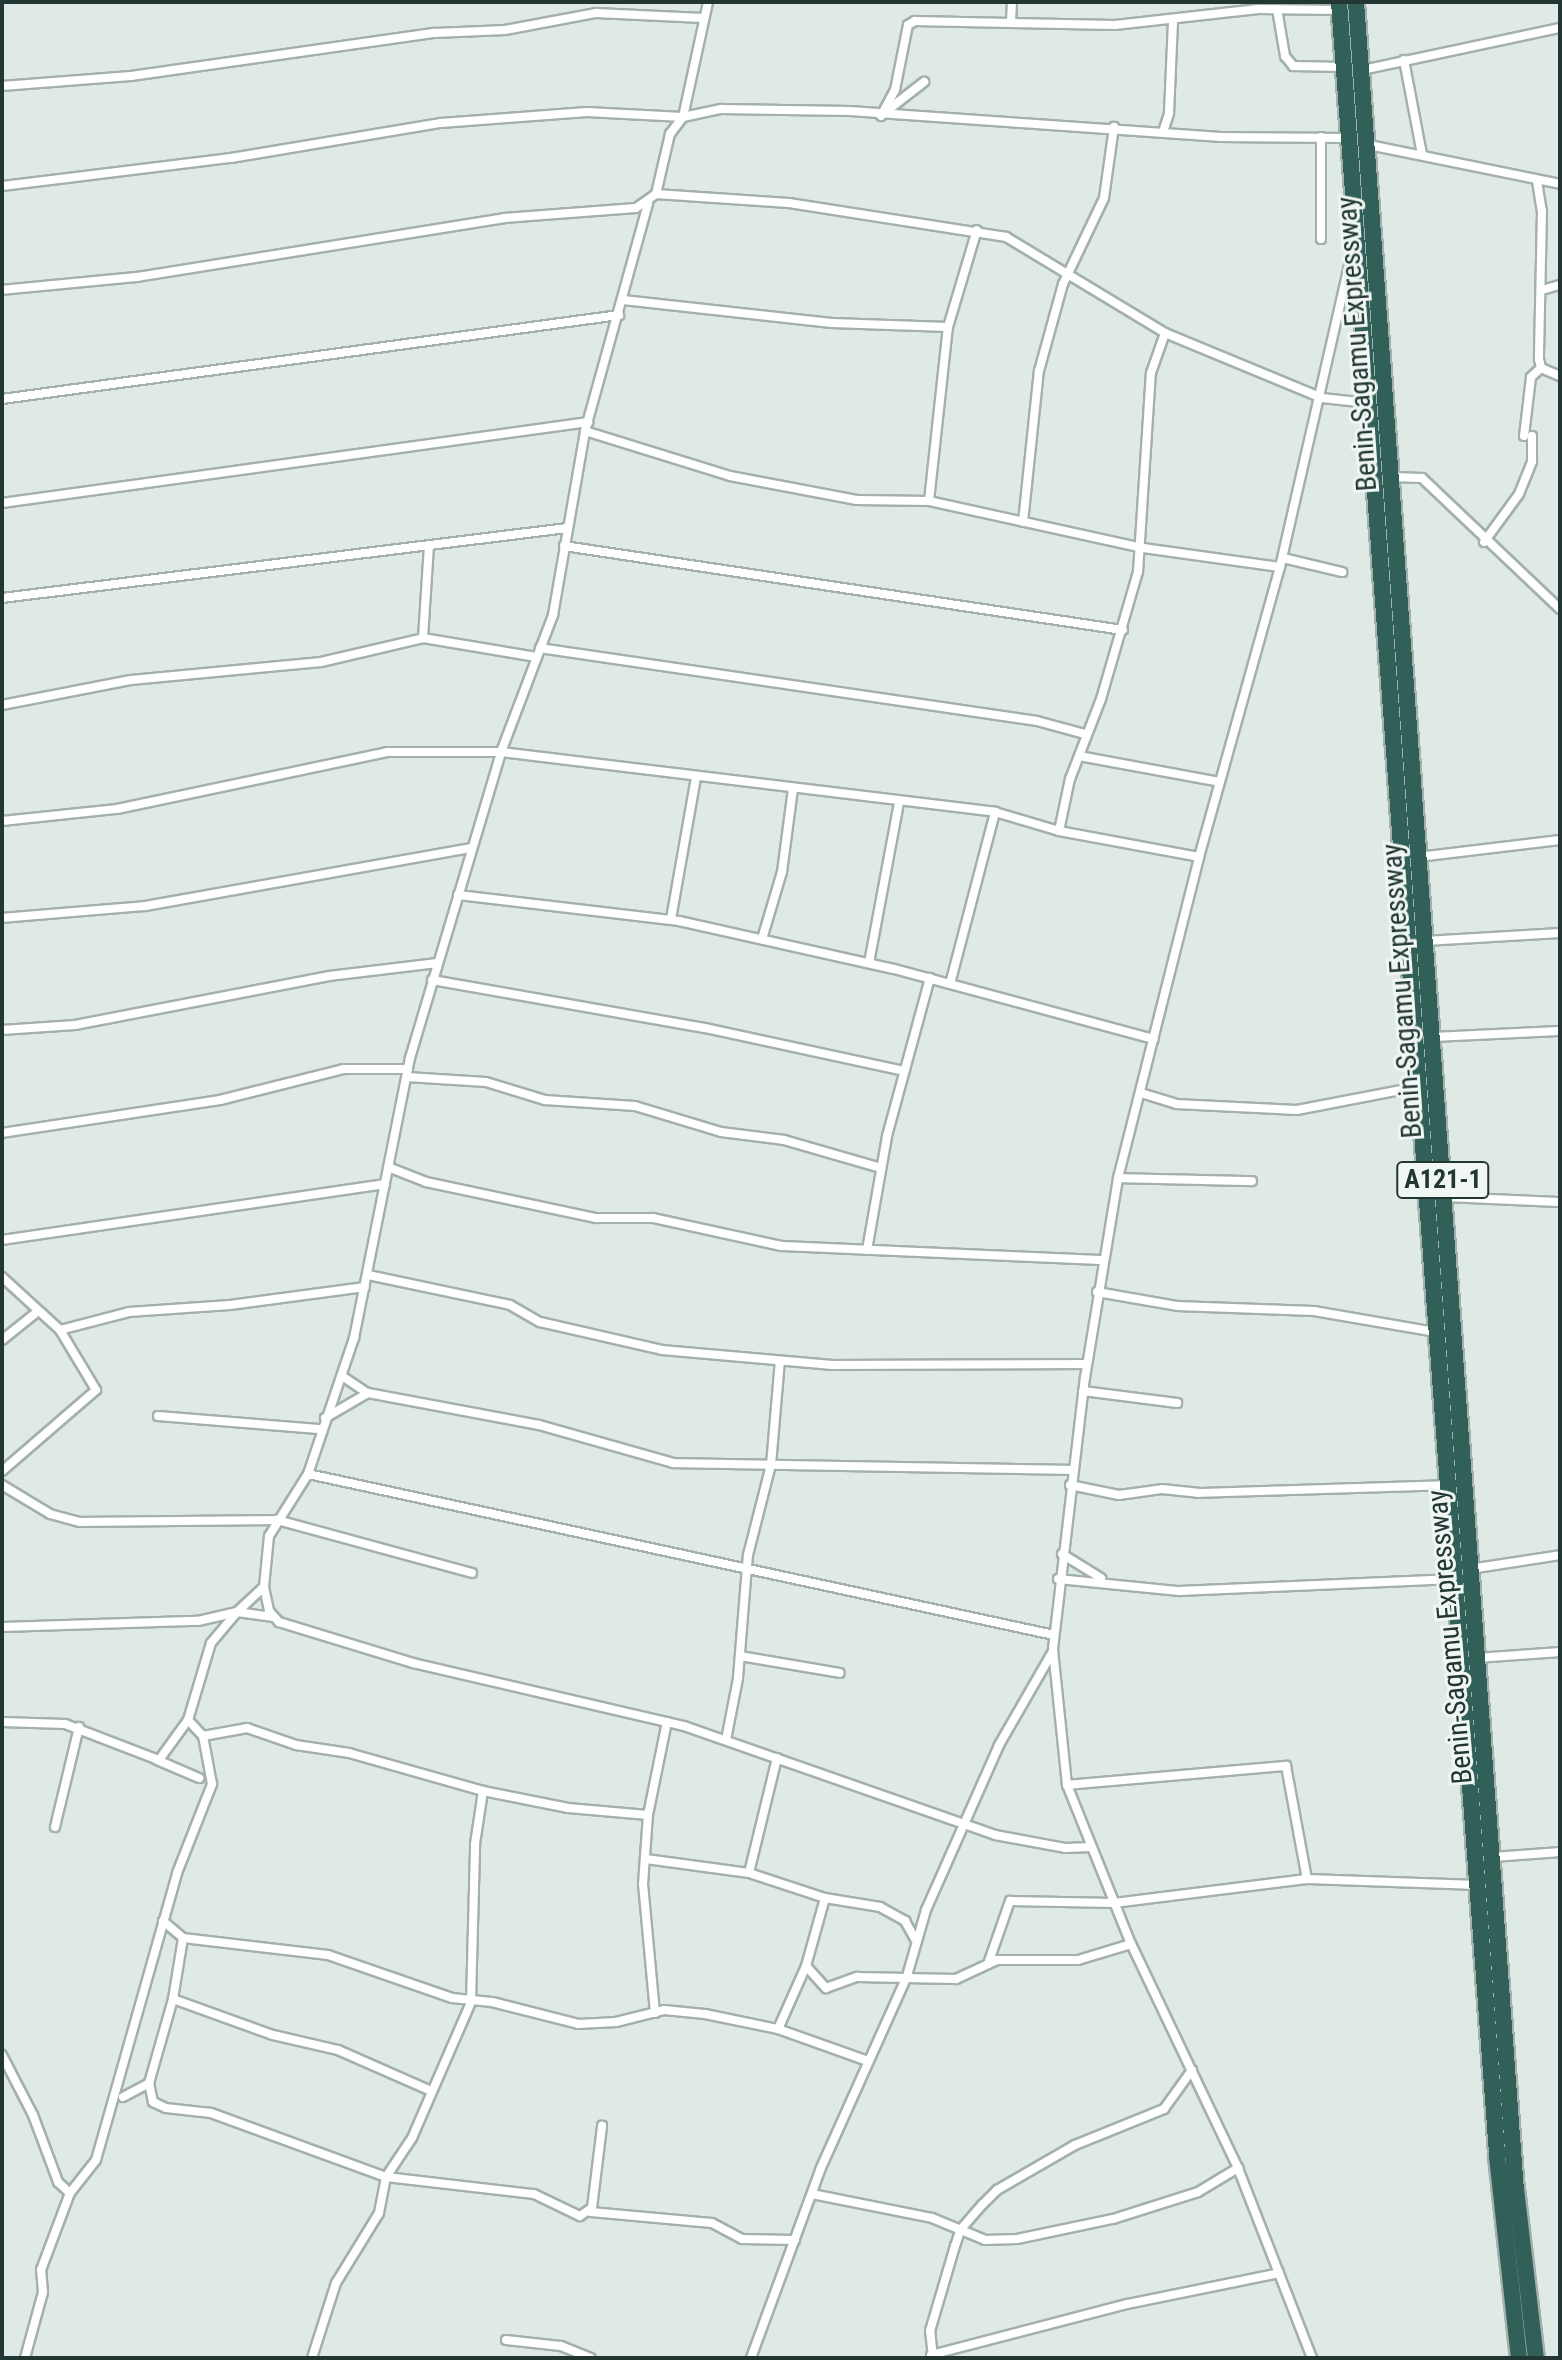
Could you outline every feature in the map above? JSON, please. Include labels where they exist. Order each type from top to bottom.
[{"type":"highway","name":"Benin-Sagamu Expressway","points":[[1356,2],[1352,68],[1369,145],[1516,2189],[1536,2358]]},
{"type":"highway","name":"A121-1","points":[[1340,6],[1352,68],[1348,138],[1416,1087],[1449,1485],[1497,2156],[1519,2358]]},
{"type":"street","points":[[272,1617],[264,1587],[269,1536],[308,1474],[321,1429],[342,1376],[368,1275],[407,1073],[501,752],[563,576],[564,546],[586,426],[648,204],[656,194],[670,134],[683,117],[708,2]]},
{"type":"street","points":[[1011,23],[1012,2]]},
{"type":"street","points":[[881,116],[895,90],[908,25],[915,21],[1173,22],[1277,9],[1340,6]]},
{"type":"street","points":[[1277,9],[1285,56],[1293,66],[1352,68],[1560,28]]},
{"type":"street","points":[[2,86],[131,76],[435,33],[505,30],[596,13],[703,18]]},
{"type":"street","points":[[1163,132],[1169,113],[1173,22]]},
{"type":"street","points":[[1404,60],[1422,154]]},
{"type":"street","points":[[881,116],[924,82]]},
{"type":"street","points":[[2,186],[231,158],[441,123],[587,112],[683,117],[700,110],[761,108],[1163,132],[1348,138]]},
{"type":"street","points":[[1023,522],[1039,371],[1067,275],[1101,211],[1111,170],[1114,127]]},
{"type":"street","points":[[1321,137],[1321,239]]},
{"type":"street","points":[[1369,145],[1560,184]]},
{"type":"street","points":[[1484,542],[1519,494],[1532,461],[1528,436],[1531,377],[1541,368],[1542,211],[1537,181]]},
{"type":"street","points":[[656,194],[789,203],[977,230],[1013,241],[1165,333],[1322,398],[1368,403]]},
{"type":"street","points":[[2,290],[137,277],[504,218],[648,204]]},
{"type":"street","points":[[929,501],[948,327],[977,230]]},
{"type":"street","points":[[1312,2358],[1238,2168],[1131,1944],[1067,1785],[1053,1649],[1058,1579],[1072,1470],[1102,1260],[1118,1178],[1199,857],[1282,562],[1322,398],[1355,236]]},
{"type":"street","points":[[1542,290],[1560,285]]},
{"type":"street","points":[[623,300],[832,323],[948,327]]},
{"type":"street","points":[[2,399],[619,315]]},
{"type":"street","points":[[1059,831],[1085,734],[1123,630],[1143,548],[1147,407],[1151,373],[1165,333]]},
{"type":"street","points":[[1541,368],[1560,376]]},
{"type":"street","points":[[2,503],[586,426],[730,476],[857,500],[929,501],[1143,548],[1282,562],[1342,572]]},
{"type":"street","points":[[1392,477],[1422,478],[1484,542],[1560,609]]},
{"type":"street","points":[[2,598],[567,528]]},
{"type":"street","points":[[423,638],[429,546]]},
{"type":"street","points":[[564,546],[1123,630]]},
{"type":"street","points":[[2,705],[131,680],[321,662],[423,638],[1037,721],[1085,734]]},
{"type":"street","points":[[2,821],[117,809],[387,752],[501,752],[995,812],[1059,831],[1199,857]]},
{"type":"street","points":[[1079,756],[1220,782]]},
{"type":"street","points":[[671,919],[696,777]]},
{"type":"street","points":[[762,939],[782,872],[793,789]]},
{"type":"street","points":[[869,963],[899,802]]},
{"type":"street","points":[[950,984],[995,812]]},
{"type":"street","points":[[1418,857],[1560,840]]},
{"type":"street","points":[[2,918],[145,906],[472,848]]},
{"type":"street","points":[[458,895],[671,919],[930,978],[1154,1039]]},
{"type":"street","points":[[1425,941],[1560,933]]},
{"type":"street","points":[[2,1030],[75,1025],[329,976],[437,963]]},
{"type":"street","points":[[867,1250],[881,1168],[930,978]]},
{"type":"street","points":[[432,980],[705,1028],[904,1071]]},
{"type":"street","points":[[1432,1037],[1560,1031]]},
{"type":"street","points":[[2,1133],[220,1100],[343,1069],[486,1082],[545,1100],[635,1106],[721,1132],[784,1140],[881,1168]]},
{"type":"street","points":[[1141,1093],[1176,1104],[1297,1110],[1416,1087]]},
{"type":"street","points":[[388,1167],[426,1182],[596,1218],[653,1218],[781,1246],[1102,1260]]},
{"type":"street","points":[[1118,1178],[1252,1181]]},
{"type":"street","points":[[2,1240],[385,1184]]},
{"type":"street","points":[[1444,1197],[1560,1202]]},
{"type":"street","points":[[368,1275],[510,1305],[540,1322],[662,1350],[780,1361],[984,1368],[1087,1364]]},
{"type":"street","points":[[2,1277],[36,1313],[60,1330],[96,1390],[2,1471]]},
{"type":"street","points":[[60,1330],[129,1312],[230,1305],[365,1287]]},
{"type":"street","points":[[1097,1292],[1177,1306],[1301,1310],[1437,1333]]},
{"type":"street","points":[[2,1340],[36,1313]]},
{"type":"street","points":[[726,1740],[740,1656],[747,1569],[771,1465],[780,1361]]},
{"type":"street","points":[[342,1376],[368,1393],[539,1425],[673,1463],[1072,1470]]},
{"type":"street","points":[[1083,1391],[1177,1403]]},
{"type":"street","points":[[325,1418],[368,1393]]},
{"type":"street","points":[[158,1416],[321,1429]]},
{"type":"street","points":[[308,1474],[1054,1635]]},
{"type":"street","points":[[2,1485],[50,1514],[80,1522],[277,1520],[472,1573]]},
{"type":"street","points":[[1070,1485],[1119,1495],[1162,1489],[1198,1493],[1449,1485]]},
{"type":"street","points":[[1062,1554],[1106,1581]]},
{"type":"street","points":[[1470,1569],[1560,1555]]},
{"type":"street","points":[[1058,1579],[1106,1581],[1179,1591],[1455,1579]]},
{"type":"street","points":[[157,1760],[169,1752],[188,1720],[211,1643],[237,1612],[264,1587]]},
{"type":"street","points":[[2,1627],[198,1621],[237,1612],[272,1617],[413,1663],[667,1722],[1032,1844],[1091,1847]]},
{"type":"street","points":[[751,2358],[865,2060],[907,1976],[915,1939],[999,1745],[1053,1649]]},
{"type":"street","points":[[1477,1658],[1560,1652]]},
{"type":"street","points":[[740,1656],[840,1673]]},
{"type":"street","points":[[25,2358],[43,2292],[46,2252],[70,2193],[96,2160],[163,1921],[212,1784],[203,1736],[188,1720]]},
{"type":"street","points":[[2,1722],[79,1727],[199,1778]]},
{"type":"street","points":[[655,2013],[647,1959],[646,1859],[648,1815],[667,1722]]},
{"type":"street","points":[[55,1827],[79,1727]]},
{"type":"street","points":[[203,1736],[247,1728],[296,1745],[349,1753],[483,1791],[568,1808],[648,1815]]},
{"type":"street","points":[[749,1873],[777,1758]]},
{"type":"street","points":[[1067,1785],[1286,1766],[1307,1879]]},
{"type":"street","points":[[312,2358],[336,2283],[379,2213],[386,2177],[412,2138],[429,2090],[471,2002],[475,1844],[483,1791]]},
{"type":"street","points":[[1494,1857],[1560,1852]]},
{"type":"street","points":[[646,1859],[749,1873],[825,1898],[880,1907],[905,1921],[915,1939]]},
{"type":"street","points":[[988,1964],[1010,1901],[1114,1903],[1307,1879],[1397,1878],[1478,1885]]},
{"type":"street","points":[[778,2029],[806,1966],[825,1898]]},
{"type":"street","points":[[163,1921],[183,1938],[328,1955],[471,2002],[492,2002],[578,2024],[655,2013],[705,2014],[778,2029],[865,2060]]},
{"type":"street","points":[[183,1938],[173,1999],[149,2083],[153,2102],[166,2108],[211,2113],[386,2177],[514,2190],[534,2194],[568,2212],[712,2223],[742,2239],[795,2240]]},
{"type":"street","points":[[806,1966],[826,1988],[857,1977],[894,1981],[907,1976],[956,1979],[988,1964],[1016,1958],[1094,1958],[1131,1944]]},
{"type":"street","points":[[173,1999],[273,2035],[338,2050],[429,2090]]},
{"type":"street","points":[[2,2055],[33,2115],[58,2182],[70,2193]]},
{"type":"street","points":[[1192,2070],[1164,2109],[1075,2145],[997,2190],[961,2229],[930,2331],[932,2356],[1127,2304],[1279,2273]]},
{"type":"street","points":[[123,2097],[149,2083]]},
{"type":"street","points":[[591,2212],[602,2126]]},
{"type":"street","points":[[812,2194],[906,2211],[985,2240],[1017,2239],[1113,2219],[1198,2192],[1238,2168]]},
{"type":"street","points":[[506,2340],[561,2346],[591,2358]]}]
